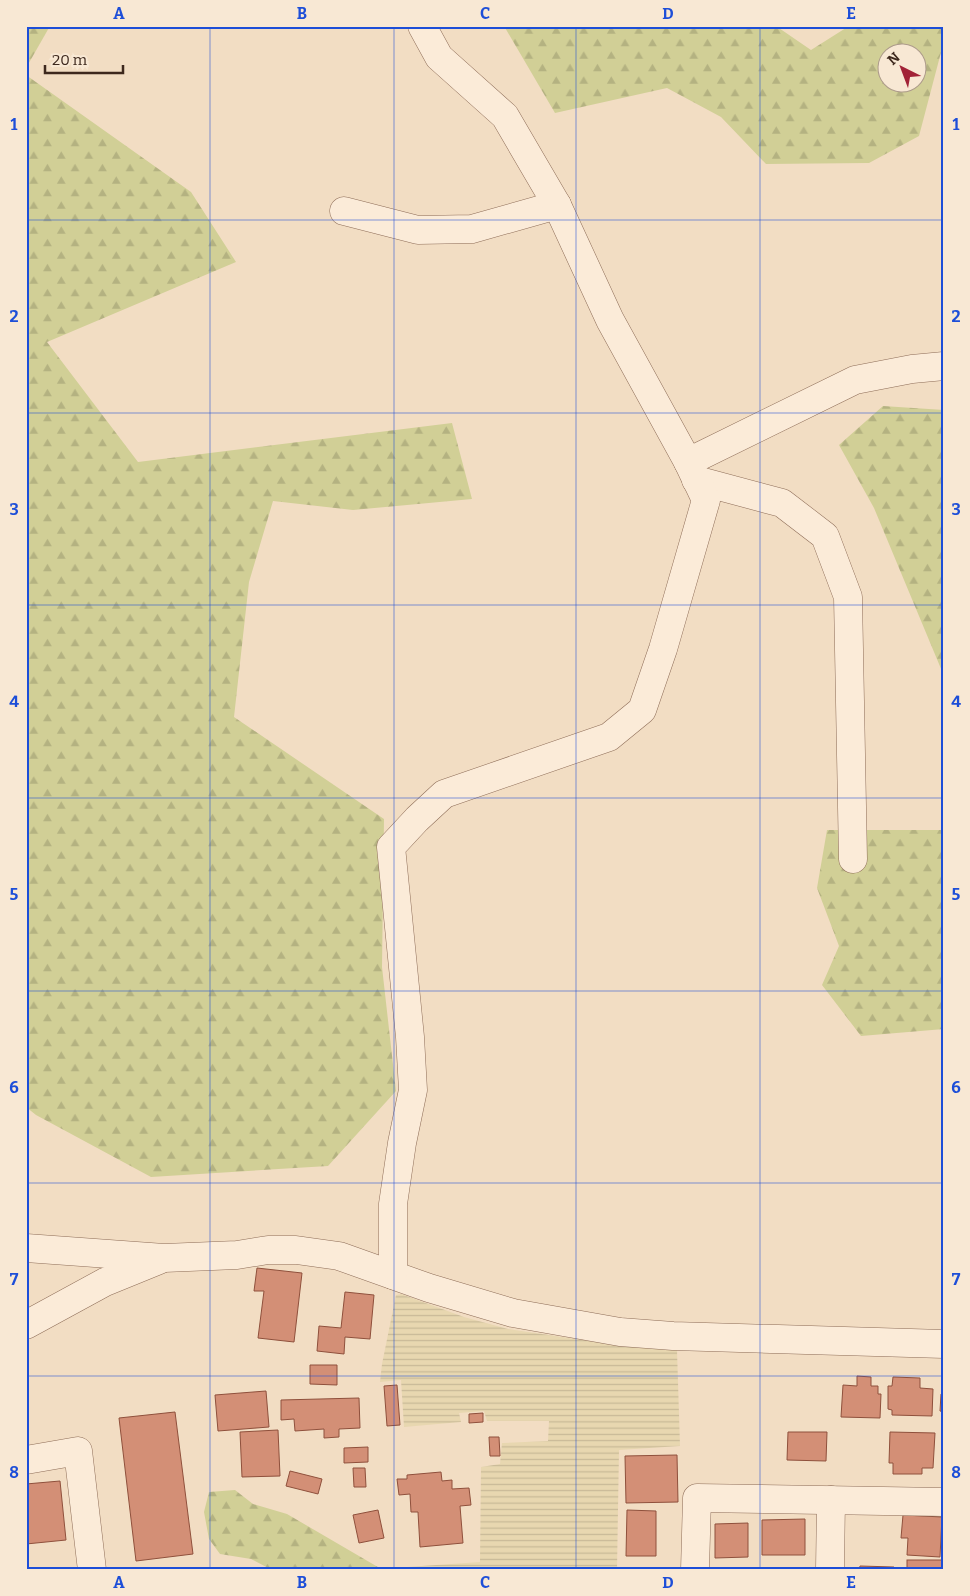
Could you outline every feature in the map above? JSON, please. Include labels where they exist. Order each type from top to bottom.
[{"type":"street","points":[[393,1275],[393,1204],[402,1143],[413,1090],[410,1037],[391,846],[444,794],[609,737],[642,710],[663,649],[706,500],[610,320],[557,205],[505,116],[439,57],[422,26]]},
{"type":"street","points":[[344,211],[418,230],[472,229],[557,205]]},
{"type":"street","points":[[692,471],[855,380],[912,369],[944,366]]},
{"type":"street","points":[[692,471],[782,503],[825,536],[848,597],[853,859]]},
{"type":"street","points":[[26,1248],[164,1258],[237,1255],[268,1250],[296,1250],[339,1256],[512,1313],[620,1332],[673,1336],[944,1344]]},
{"type":"street","points":[[26,1326],[105,1282],[164,1258]]},
{"type":"street","points":[[26,1460],[78,1451],[92,1570]]},
{"type":"street","points":[[695,1570],[697,1498],[944,1502]]},
{"type":"street","points":[[830,1570],[831,1500]]},
{"type":"shaded area","points":[[401,1294],[464,1317],[508,1329],[623,1346],[677,1350],[680,1446],[619,1450],[617,1570],[407,1570],[407,1567],[480,1562],[481,1467],[500,1464],[502,1443],[548,1441],[549,1421],[487,1421],[484,1411],[459,1413],[461,1422],[404,1427],[401,1380],[380,1382],[396,1295]]},
{"type":"green space","points":[[26,26],[50,26],[26,68]]},
{"type":"green space","points":[[504,26],[776,26],[811,50],[849,26],[944,26],[944,41],[919,136],[869,163],[766,164],[721,117],[667,88],[555,113]]},
{"type":"green space","points":[[26,75],[191,192],[236,262],[47,342],[138,462],[452,423],[472,499],[353,510],[273,501],[249,582],[234,717],[384,819],[382,967],[396,1091],[328,1166],[151,1177],[36,1115],[26,1107]]},
{"type":"green space","points":[[883,406],[944,410],[944,676],[874,508],[839,445]]},
{"type":"green space","points":[[827,830],[944,830],[944,1029],[861,1036],[822,985],[839,946],[817,888]]},
{"type":"green space","points":[[235,1490],[253,1504],[287,1514],[383,1570],[272,1570],[251,1559],[220,1554],[209,1539],[204,1512],[209,1492]]},
{"type":"building","points":[[257,1268],[302,1273],[294,1342],[258,1338],[264,1291],[254,1291]]},
{"type":"building","points":[[345,1292],[374,1295],[370,1339],[345,1337],[344,1354],[317,1351],[319,1326],[341,1328]]},
{"type":"building","points":[[310,1365],[337,1365],[337,1385],[310,1384]]},
{"type":"building","points":[[857,1376],[871,1377],[871,1386],[878,1386],[878,1394],[881,1394],[880,1418],[841,1417],[843,1385],[857,1386]]},
{"type":"building","points":[[893,1377],[920,1378],[920,1388],[933,1389],[932,1416],[892,1415],[892,1410],[888,1409],[888,1386],[892,1386]]},
{"type":"building","points":[[397,1385],[400,1425],[387,1426],[384,1386]]},
{"type":"building","points":[[266,1391],[269,1427],[218,1431],[215,1395]]},
{"type":"building","points":[[941,1394],[944,1394],[944,1412],[940,1411]]},
{"type":"building","points":[[359,1398],[360,1428],[339,1429],[339,1437],[324,1438],[324,1429],[295,1431],[294,1419],[281,1420],[281,1400]]},
{"type":"building","points":[[175,1412],[193,1554],[136,1561],[119,1418]]},
{"type":"building","points":[[483,1413],[483,1422],[469,1423],[469,1414]]},
{"type":"building","points":[[278,1430],[280,1476],[242,1477],[240,1432]]},
{"type":"building","points":[[788,1432],[827,1432],[826,1461],[787,1460]]},
{"type":"building","points":[[890,1432],[935,1433],[933,1468],[922,1468],[922,1474],[893,1474],[893,1463],[889,1463]]},
{"type":"building","points":[[489,1437],[499,1437],[500,1456],[490,1456]]},
{"type":"building","points":[[368,1447],[368,1462],[344,1463],[344,1448]]},
{"type":"building","points":[[677,1455],[678,1502],[626,1503],[625,1456]]},
{"type":"building","points":[[353,1468],[365,1468],[366,1487],[354,1487]]},
{"type":"building","points":[[290,1471],[322,1479],[318,1494],[286,1486]]},
{"type":"building","points":[[441,1472],[442,1481],[452,1480],[452,1489],[469,1488],[471,1505],[460,1506],[463,1543],[420,1547],[418,1512],[411,1512],[410,1494],[399,1495],[397,1479],[407,1479],[407,1475]]},
{"type":"building","points":[[60,1481],[66,1540],[26,1544],[26,1484]]},
{"type":"building","points":[[378,1510],[384,1538],[359,1543],[353,1515]]},
{"type":"building","points":[[627,1510],[656,1511],[656,1556],[626,1556]]},
{"type":"building","points":[[903,1515],[942,1517],[940,1557],[907,1555],[908,1538],[901,1538]]},
{"type":"building","points":[[805,1519],[805,1555],[762,1555],[762,1520]]},
{"type":"building","points":[[748,1523],[748,1557],[715,1558],[715,1524]]},
{"type":"building","points":[[907,1560],[944,1560],[944,1570],[907,1570]]},
{"type":"building","points":[[860,1566],[894,1567],[894,1570],[859,1570]]}]
